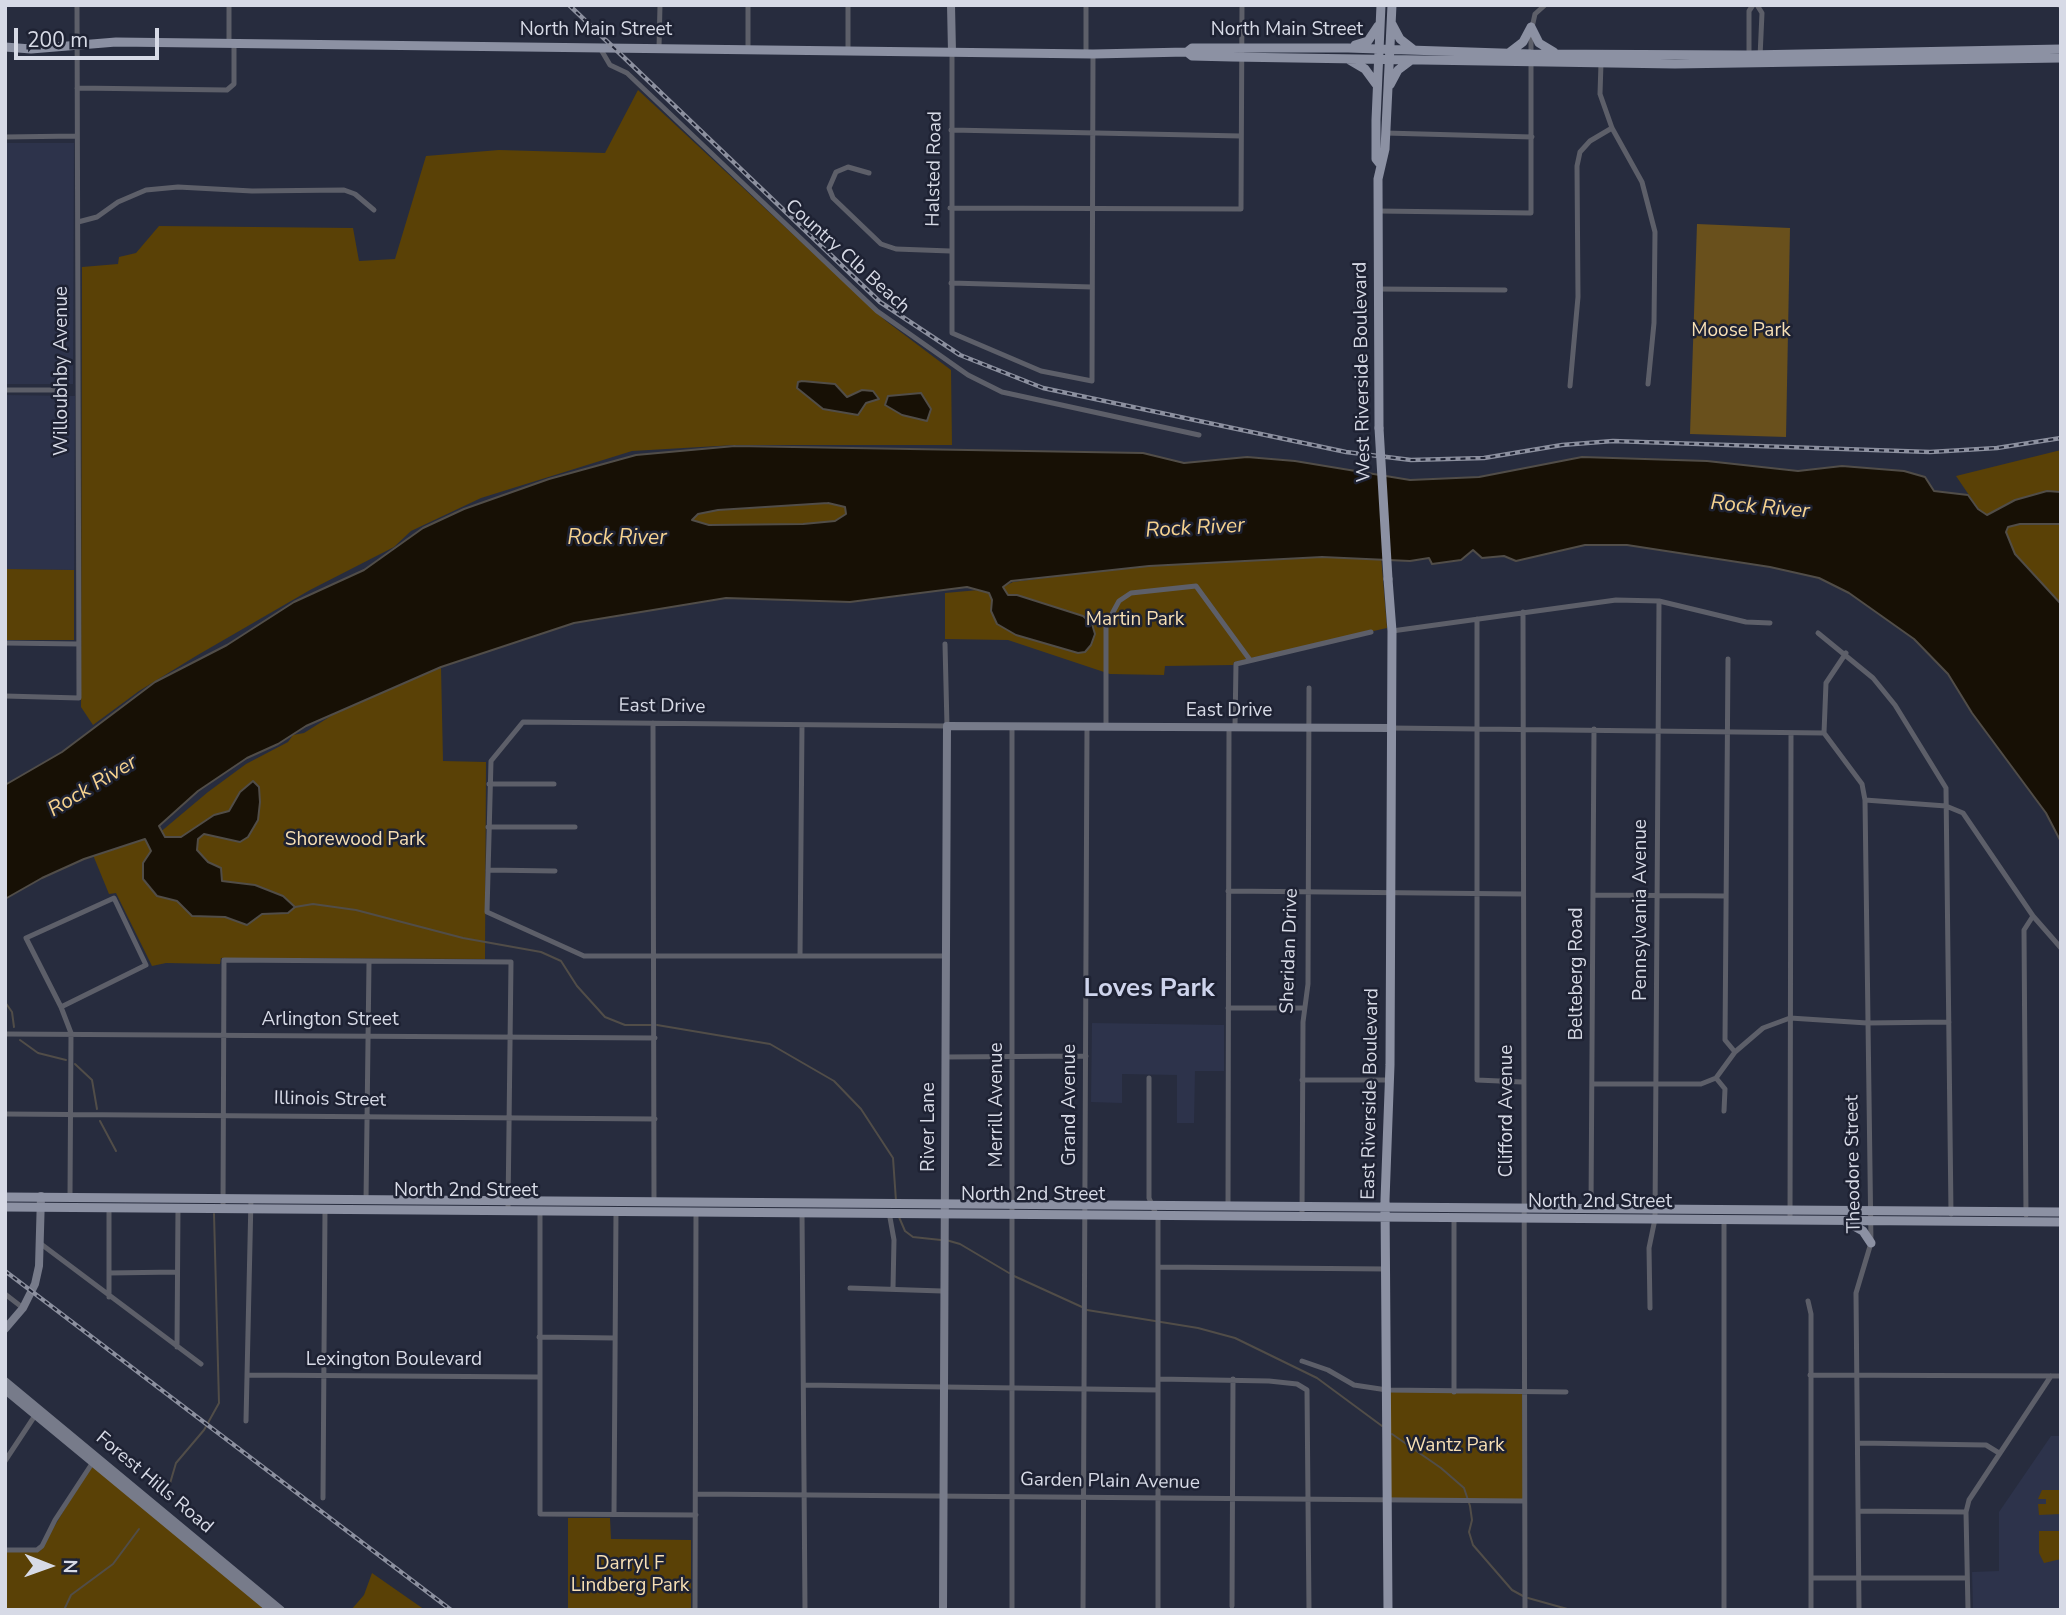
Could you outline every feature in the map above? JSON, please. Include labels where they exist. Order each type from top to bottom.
[{"type":"main road","name":"West Riverside Boulevard","points":[[1381,5],[1376,148],[1380,164],[1377,289],[1379,428],[1388,579]]},
{"type":"main road","name":"West Riverside Boulevard","points":[[1380,164],[1384,160],[1392,5]]},
{"type":"main road","points":[[1391,21],[1400,39],[1415,51]]},
{"type":"main road","points":[[1348,48],[1368,41],[1380,22]]},
{"type":"main road","points":[[1509,53],[1523,42],[1531,27]]},
{"type":"main road","points":[[1531,27],[1544,48],[1559,54],[1600,59]]},
{"type":"main road","name":"North Main Street","points":[[5,47],[32,49],[116,42],[1090,54],[1187,52],[1192,48],[1411,61],[1532,58]]},
{"type":"main road","name":"North Main Street","points":[[1242,53],[1379,48],[1509,53],[1532,58]]},
{"type":"main road","points":[[1755,60],[2061,49]]},
{"type":"main road","points":[[1532,58],[1559,54]]},
{"type":"main road","points":[[1347,58],[1365,69],[1377,85]]},
{"type":"main road","points":[[1532,58],[2061,58]]},
{"type":"main road","points":[[1387,93],[1398,70],[1411,61]]},
{"type":"main road","name":"East Riverside Boulevard","points":[[1388,579],[1392,631],[1390,1080],[1386,1115],[1385,1205],[1388,1610]]},
{"type":"main road","name":"North 2nd Street","points":[[5,1207],[70,1196],[108,1202]]},
{"type":"main road","name":"North 2nd Street","points":[[5,1197],[41,1201],[108,1202],[540,1204],[696,1212],[802,1206]]},
{"type":"main road","name":"North 2nd Street","points":[[616,1206],[654,1200],[890,1209],[944,1207],[1302,1210],[1385,1205],[1522,1208],[1590,1213],[2026,1216],[2060,1220]]},
{"type":"main road","points":[[1476,1207],[1476,1219]]},
{"type":"main road","name":"North 2nd Street","points":[[1302,1210],[1385,1217],[1476,1219],[1522,1219],[1590,1213]]},
{"type":"main road","name":"North 2nd Street","points":[[1790,1215],[1840,1220],[1871,1215]]},
{"type":"main road","points":[[1840,1220],[1858,1228],[1871,1243]]},
{"type":"street","name":"Willoubhby Avenue","points":[[5,696],[79,698],[77,5]]},
{"type":"street","points":[[77,88],[227,90],[233,84],[229,5]]},
{"type":"street","points":[[659,48],[660,5]]},
{"type":"street","points":[[748,5],[748,49]]},
{"type":"street","points":[[848,5],[848,50]]},
{"type":"street","name":"Halsted Road","points":[[951,5],[952,333],[1041,371],[1092,381],[1092,287]]},
{"type":"street","points":[[951,283],[1092,287],[1092,133],[1086,5]]},
{"type":"street","points":[[950,208],[1241,209],[1242,5]]},
{"type":"street","points":[[1378,211],[1531,213],[1531,27],[1535,14],[1545,5]]},
{"type":"street","points":[[1755,5],[1762,13],[1755,60],[1749,11],[1755,5]]},
{"type":"street","name":"Country Clb Beach","points":[[600,48],[610,65],[627,73],[877,311],[968,375],[1002,392],[1199,435]]},
{"type":"street","points":[[1600,59],[1600,94],[1612,128],[1642,182],[1655,232],[1654,323],[1648,384]]},
{"type":"street","points":[[1570,386],[1578,297],[1577,166],[1580,152],[1590,141],[1612,128]]},
{"type":"street","points":[[951,130],[1241,136]]},
{"type":"street","points":[[1385,133],[1532,137]]},
{"type":"street","points":[[5,137],[77,136]]},
{"type":"street","points":[[869,173],[848,167],[836,173],[830,188],[833,198],[881,244],[896,249],[950,251]]},
{"type":"street","points":[[78,222],[97,217],[118,202],[146,190],[178,187],[276,191],[344,190],[355,194],[373,210]]},
{"type":"street","points":[[1377,289],[1505,290]]},
{"type":"street","points":[[5,390],[61,390]]},
{"type":"street","points":[[1106,726],[1106,625],[1119,601],[1131,593],[1196,586],[1250,660]]},
{"type":"street","points":[[1392,631],[1602,601],[1659,601],[1746,622],[1770,623]]},
{"type":"street","name":"Pennsylvania Avenue","points":[[1650,1308],[1649,1248],[1655,1214],[1659,601]]},
{"type":"street","name":"Clifford Avenue","points":[[1523,612],[1522,1393],[1525,1607]]},
{"type":"street","points":[[1478,619],[1477,1080],[1522,1082]]},
{"type":"street","points":[[1228,1210],[1228,891],[1234,666],[1371,632]]},
{"type":"street","points":[[1818,633],[1874,678],[1895,705],[1946,788],[1951,1216]]},
{"type":"street","points":[[5,643],[78,644]]},
{"type":"street","name":"River Lane","points":[[943,1610],[942,1291],[947,726],[945,644]]},
{"type":"street","points":[[1846,653],[1826,683],[1824,733],[1863,784],[1865,800],[1946,806],[1963,813],[2033,916],[2061,948]]},
{"type":"street","points":[[1728,659],[1725,1040],[1735,1052]]},
{"type":"street","name":"Sheridan Drive","points":[[1302,1210],[1302,1080],[1304,1008],[1308,984],[1309,688]]},
{"type":"street","name":"East Drive","points":[[489,784],[491,761],[523,722],[1310,726],[1824,733]]},
{"type":"street","points":[[653,723],[656,1020],[654,1211]]},
{"type":"street","points":[[800,956],[802,724]]},
{"type":"street","name":"Merrill Avenue","points":[[1012,726],[1012,1610]]},
{"type":"street","name":"Grand Avenue","points":[[1083,1610],[1087,726]]},
{"type":"street","name":"Belteberg Road","points":[[1590,1213],[1594,729]]},
{"type":"street","points":[[1790,1215],[1791,733]]},
{"type":"street","points":[[554,784],[489,784],[487,912],[583,956],[946,956]]},
{"type":"street","name":"Theodore Street","points":[[1859,1610],[1856,1293],[1871,1243],[1865,800]]},
{"type":"street","points":[[488,827],[575,827]]},
{"type":"street","points":[[488,870],[555,871]]},
{"type":"street","points":[[1228,891],[1523,894]]},
{"type":"street","points":[[1593,895],[1725,896]]},
{"type":"street","points":[[61,1007],[146,965],[114,898],[26,938],[71,1033],[70,1196]]},
{"type":"street","points":[[2026,1216],[2024,930],[2033,916]]},
{"type":"street","points":[[223,1202],[225,960],[511,962],[509,1205]]},
{"type":"street","points":[[366,1203],[369,962]]},
{"type":"street","points":[[1228,1008],[1304,1008]]},
{"type":"street","points":[[1592,1084],[1701,1084],[1716,1078],[1735,1052],[1763,1028],[1790,1018],[1867,1023],[1949,1022]]},
{"type":"street","name":"Arlington Street","points":[[5,1034],[510,1038],[655,1035]]},
{"type":"street","points":[[945,1057],[1086,1056]]},
{"type":"street","points":[[1716,1078],[1725,1089],[1724,1111]]},
{"type":"street","points":[[1149,1079],[1149,1198],[1154,1209],[1159,1267],[1158,1610]]},
{"type":"street","points":[[1302,1080],[1390,1080]]},
{"type":"street","name":"Illinois Street","points":[[5,1114],[655,1119]]},
{"type":"street","points":[[5,1329],[23,1308],[35,1284],[41,1244],[41,1201]]},
{"type":"street","points":[[695,1610],[696,1201]]},
{"type":"street","points":[[108,1202],[108,1297]]},
{"type":"street","points":[[177,1347],[178,1202]]},
{"type":"street","points":[[246,1421],[251,1203]]},
{"type":"street","points":[[323,1498],[325,1203]]},
{"type":"street","points":[[540,1204],[540,1514],[696,1515]]},
{"type":"street","points":[[614,1513],[616,1206]]},
{"type":"street","points":[[802,1206],[805,1610]]},
{"type":"street","points":[[890,1209],[894,1240],[892,1288]]},
{"type":"street","points":[[1724,1215],[1724,1610]]},
{"type":"street","points":[[1454,1218],[1454,1392]]},
{"type":"street","points":[[41,1244],[108,1297],[201,1364]]},
{"type":"street","points":[[1159,1267],[1386,1269]]},
{"type":"street","points":[[109,1273],[177,1272]]},
{"type":"street","points":[[850,1288],[942,1291]]},
{"type":"street","points":[[5,1294],[23,1308]]},
{"type":"street","points":[[1808,1301],[1811,1314],[1811,1610]]},
{"type":"street","points":[[539,1337],[615,1338]]},
{"type":"street","points":[[1302,1361],[1328,1370],[1354,1385],[1387,1391],[1566,1392]]},
{"type":"street","name":"Lexington Boulevard","points":[[248,1375],[540,1377]]},
{"type":"street","points":[[1810,1375],[2061,1376]]},
{"type":"street","points":[[1968,1610],[1966,1512],[1969,1500],[2051,1376]]},
{"type":"street","points":[[1158,1378],[1233,1379],[1292,1383],[1306,1388],[1310,1405],[1309,1610]]},
{"type":"street","points":[[1232,1606],[1233,1379]]},
{"type":"street","name":"Forest Hills Road","points":[[5,1381],[37,1412],[265,1600],[281,1610]]},
{"type":"street","points":[[804,1385],[1158,1390]]},
{"type":"street","name":"Forest Hills Road","points":[[5,1390],[37,1412]]},
{"type":"street","points":[[5,1461],[37,1412]]},
{"type":"street","points":[[1858,1443],[1986,1445],[1999,1453]]},
{"type":"street","points":[[5,1550],[37,1549],[42,1546],[54,1520],[94,1459]]},
{"type":"street","name":"Garden Plain Avenue","points":[[696,1494],[1524,1502]]},
{"type":"street","points":[[1858,1511],[1966,1512]]},
{"type":"street","points":[[1811,1578],[1967,1578]]},
{"type":"street","name":"Forest Hills Road","points":[[265,1600],[271,1610]]},
{"type":"shaded area","points":[[5,143],[74,143],[73,384],[5,384]]},
{"type":"shaded area","points":[[5,395],[75,396],[74,570],[5,569]]},
{"type":"shaded area","points":[[1092,1023],[1224,1025],[1224,1071],[1195,1071],[1194,1123],[1177,1123],[1177,1075],[1122,1074],[1122,1103],[1091,1102]]},
{"type":"shaded area","points":[[2051,1436],[2061,1436],[2061,1610],[1973,1610],[1972,1572],[1999,1571],[1999,1512]]},
{"type":"green space","points":[[638,90],[886,321],[951,370],[952,445],[735,445],[632,451],[481,498],[411,531],[394,547],[310,590],[196,656],[139,691],[93,725],[81,707],[82,267],[118,264],[119,257],[136,253],[159,226],[353,228],[359,261],[395,259],[426,156],[499,150],[605,153]]},
{"type":"green space","name":"Moose Park","points":[[1697,224],[1790,228],[1786,437],[1690,434]]},
{"type":"green space","points":[[2061,450],[2061,630],[1956,476]]},
{"type":"green space","points":[[828,503],[845,507],[846,514],[835,521],[803,524],[709,525],[692,520],[698,514],[718,510]]},
{"type":"green space","name":"Martin Park","points":[[1285,556],[1381,556],[1387,628],[1234,662],[1233,665],[1165,666],[1164,675],[1110,674],[1008,640],[945,639],[945,593],[1001,588],[1013,582],[1146,565]]},
{"type":"green space","points":[[5,569],[74,570],[74,640],[5,640]]},
{"type":"green space","name":"Shorewood Park","points":[[441,667],[443,761],[486,762],[485,959],[221,958],[220,964],[166,963],[152,966],[116,893],[109,894],[93,855],[158,834],[246,764],[288,742],[293,735],[304,733],[369,692]]},
{"type":"green space","name":"Wantz Park","points":[[1387,1390],[1522,1393],[1524,1501],[1387,1499]]},
{"type":"green space","points":[[91,1464],[268,1610],[5,1610],[5,1550],[40,1551]]},
{"type":"green space","points":[[2042,1490],[2061,1490],[2061,1514],[2039,1515],[2038,1504],[2046,1504],[2046,1499],[2038,1499]]},
{"type":"green space","name":"Darryl F Lindberg Park","points":[[568,1518],[610,1518],[611,1539],[691,1540],[691,1610],[568,1610]]},
{"type":"green space","points":[[2039,1531],[2061,1531],[2061,1559],[2044,1563],[2039,1553]]},
{"type":"green space","points":[[372,1573],[425,1610],[351,1610],[364,1595]]},
{"type":"water","points":[[798,382],[835,384],[847,397],[862,390],[873,391],[879,399],[866,403],[858,415],[823,409],[797,388]]},
{"type":"water","points":[[921,393],[931,409],[927,421],[902,415],[885,405],[888,396]]},
{"type":"water","name":"Rock River","points":[[735,446],[1143,453],[1184,463],[1247,457],[1295,461],[1410,480],[1479,477],[1582,457],[1707,461],[1798,471],[1842,466],[1904,471],[1925,477],[1934,491],[1968,495],[1978,509],[1987,515],[2015,500],[2047,491],[2061,492],[2061,524],[2020,524],[2008,527],[2006,532],[2015,554],[2061,604],[2061,842],[2046,813],[1972,713],[1948,674],[1914,639],[1849,593],[1819,578],[1770,567],[1627,545],[1585,545],[1516,561],[1504,556],[1482,558],[1473,550],[1461,560],[1432,564],[1429,558],[1410,561],[1322,557],[1149,566],[1011,581],[1003,587],[1008,595],[1017,595],[1083,616],[1092,624],[1095,634],[1085,652],[1078,653],[1016,635],[997,624],[991,611],[992,600],[989,593],[967,587],[850,602],[726,598],[574,623],[441,667],[306,726],[278,744],[247,758],[198,791],[159,826],[165,837],[181,837],[214,815],[229,811],[240,792],[253,781],[259,787],[260,802],[258,820],[248,837],[240,842],[204,834],[198,839],[197,850],[208,862],[221,868],[222,881],[255,885],[283,896],[295,907],[288,913],[262,914],[247,925],[225,917],[192,916],[177,901],[157,896],[143,879],[143,863],[151,851],[145,839],[84,859],[5,899],[5,785],[62,752],[155,682],[227,645],[294,602],[364,570],[423,528],[464,509],[549,479],[636,455]],"holes":[[[828,503],[845,507],[846,514],[835,521],[803,524],[709,525],[692,520],[698,514],[718,510]]]},
{"type":"waterway","points":[[295,907],[313,904],[356,910],[463,938],[541,952],[561,961],[577,986],[605,1017],[625,1025],[651,1025]]},
{"type":"waterway","points":[[5,1002],[12,1012],[14,1027]]},
{"type":"waterway","points":[[657,1025],[770,1044],[834,1081],[861,1109],[893,1158],[896,1201]]},
{"type":"waterway","points":[[20,1040],[38,1053],[66,1060]]},
{"type":"waterway","points":[[75,1064],[92,1080],[97,1109]]},
{"type":"waterway","points":[[100,1121],[116,1151]]},
{"type":"waterway","points":[[166,1497],[176,1463],[204,1430],[219,1403],[214,1214]]},
{"type":"waterway","points":[[899,1217],[905,1231],[913,1237],[941,1240]]},
{"type":"waterway","points":[[946,1240],[960,1244],[1009,1273]]},
{"type":"waterway","points":[[1014,1276],[1082,1307]]},
{"type":"waterway","points":[[1087,1310],[1198,1328],[1235,1338],[1317,1378],[1382,1426]]},
{"type":"waterway","points":[[1392,1434],[1441,1468],[1464,1488],[1470,1506],[1472,1520],[1469,1532],[1473,1545],[1512,1590],[1523,1596]]},
{"type":"waterway","points":[[64,1610],[71,1595],[113,1564],[139,1529]]},
{"type":"waterway","points":[[1528,1598],[1571,1610]]},
{"type":"railway","points":[[569,5],[880,302],[960,355],[1043,388],[1346,452],[1411,460],[1484,458],[1562,445],[1613,441],[1930,452],[1997,448],[2061,438]]},
{"type":"railway","points":[[5,1271],[451,1610]]},
{"type":"district","name":"Loves Park","points":[[1149,990]]}]
